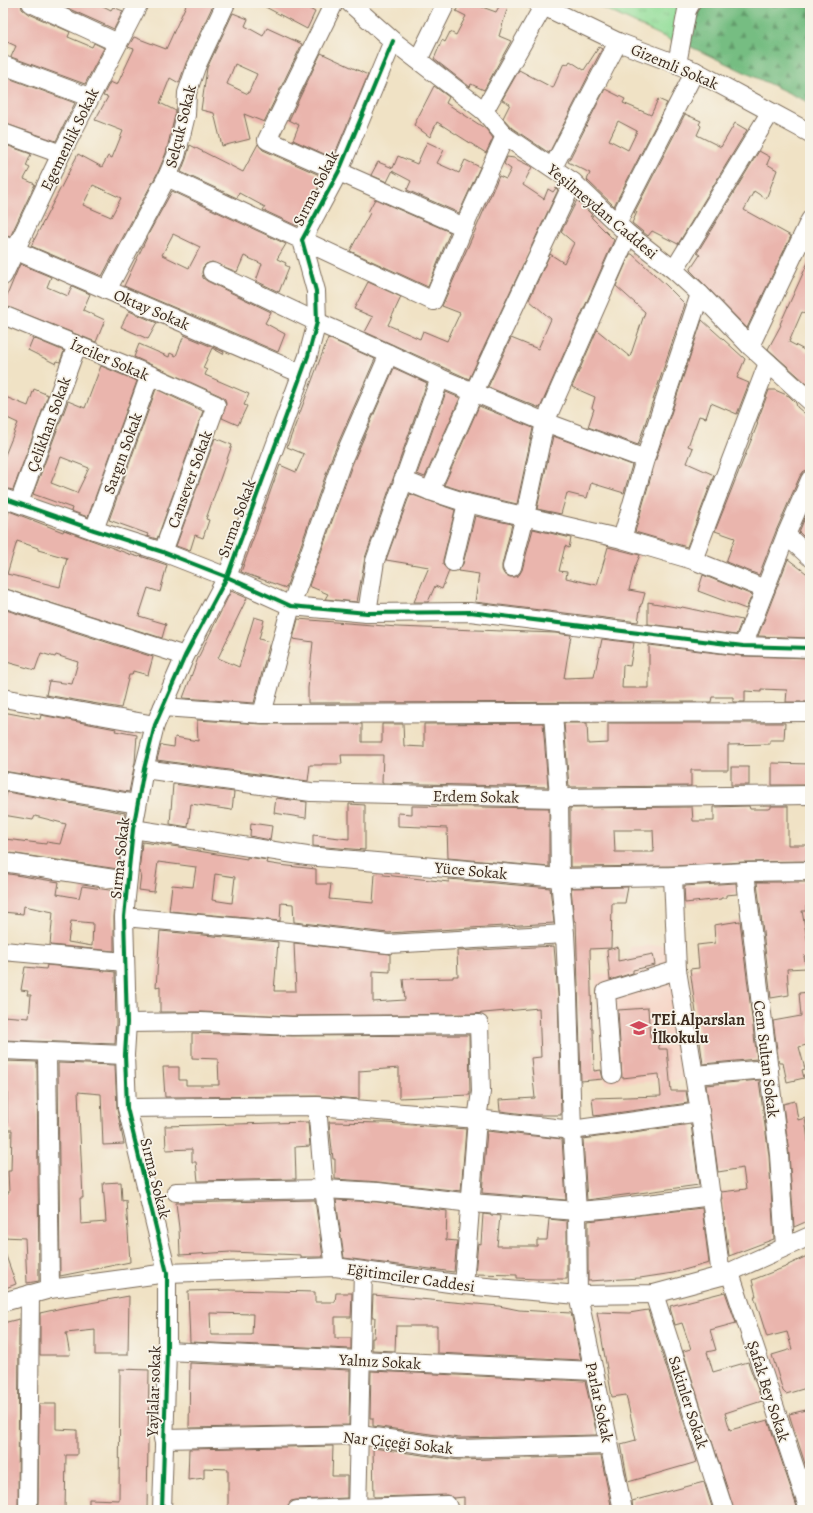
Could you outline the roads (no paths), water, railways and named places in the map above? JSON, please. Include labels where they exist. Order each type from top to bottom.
[{"type":"street","points":[[31,3],[118,43]]},
{"type":"street","name":"Egemenlik Sokak","points":[[3,276],[9,248],[61,154],[139,3]]},
{"type":"street","name":"Selçuk Sokak","points":[[107,290],[167,177],[176,156],[186,115],[187,93],[196,67],[226,3]]},
{"type":"street","points":[[334,3],[267,140],[339,170],[464,227]]},
{"type":"street","name":"Yeşilmeydan Caddesi","points":[[350,3],[393,41],[484,110],[506,136],[572,182],[622,229],[674,270],[700,294],[750,346],[810,401]]},
{"type":"street","points":[[418,60],[446,3]]},
{"type":"street","points":[[677,64],[687,10],[690,3]]},
{"type":"street","points":[[484,110],[540,4]]},
{"type":"street","name":"Gizemli Sokak","points":[[540,4],[618,42],[695,71],[770,113],[810,133]]},
{"type":"street","name":"Sırma Sokak","points":[[167,1273],[127,1108],[125,1055],[127,1023],[124,917],[137,804],[155,725],[185,656],[227,577],[302,374],[317,322],[316,291],[302,240],[339,170],[393,41]]},
{"type":"street","points":[[553,168],[618,42]]},
{"type":"street","points":[[3,65],[89,98]]},
{"type":"street","points":[[512,566],[525,516],[545,422],[622,229],[695,71]]},
{"type":"street","points":[[674,270],[770,113]]},
{"type":"street","points":[[3,133],[61,154]]},
{"type":"street","points":[[167,177],[433,301],[464,227],[506,136]]},
{"type":"street","points":[[430,491],[474,392],[572,182]]},
{"type":"street","points":[[750,346],[810,220]]},
{"type":"street","name":"Oktay Sokak","points":[[9,248],[302,374]]},
{"type":"street","points":[[212,272],[440,378],[545,422],[645,459]]},
{"type":"street","points":[[622,539],[645,459],[700,294]]},
{"type":"street","name":"İzciler Sokak","points":[[3,315],[150,375],[216,405]]},
{"type":"street","name":"Çelikhan Sokak","points":[[11,501],[77,345]]},
{"type":"street","points":[[262,714],[291,606],[342,461],[390,354]]},
{"type":"street","points":[[693,560],[768,363]]},
{"type":"street","name":"Sargın Sokak","points":[[94,530],[150,375]]},
{"type":"street","points":[[367,613],[375,561],[440,378]]},
{"type":"street","name":"Cansever Sokak","points":[[163,552],[216,405]]},
{"type":"street","points":[[403,480],[430,491],[467,503],[622,539],[693,560],[765,589]]},
{"type":"street","points":[[743,646],[786,535],[810,480]]},
{"type":"street","points":[[11,501],[163,552],[227,577],[291,606],[367,613],[470,612],[743,646],[810,648]]},
{"type":"street","points":[[453,562],[467,503]]},
{"type":"street","points":[[786,535],[810,557]]},
{"type":"street","points":[[3,598],[185,656]]},
{"type":"street","points":[[3,698],[155,725]]},
{"type":"street","points":[[163,707],[262,714],[810,712]]},
{"type":"street","name":"Parlar Sokak","points":[[553,713],[559,798],[560,878],[565,934],[572,1130],[577,1211],[578,1294],[624,1510]]},
{"type":"street","name":"Erdem Sokak","points":[[144,769],[311,792],[559,798],[810,795]]},
{"type":"street","points":[[3,781],[137,804]]},
{"type":"street","name":"Yüce Sokak","points":[[133,829],[307,856],[560,878],[810,871]]},
{"type":"street","points":[[3,862],[127,881]]},
{"type":"street","name":"Cem Sultan Sokak","points":[[745,872],[779,1156],[785,1247]]},
{"type":"street","name":"Şafak Bey Sokak","points":[[674,876],[678,970],[712,1196],[726,1274],[809,1510]]},
{"type":"street","points":[[124,917],[289,932],[388,944],[565,934]]},
{"type":"street","points":[[3,951],[125,962]]},
{"type":"street","points":[[612,1074],[606,992],[678,970]]},
{"type":"street","points":[[127,1023],[200,1022],[292,1026],[479,1024],[481,1092],[477,1119],[464,1285]]},
{"type":"street","points":[[3,1050],[125,1055]]},
{"type":"street","points":[[47,1053],[50,1289]]},
{"type":"street","points":[[694,1075],[769,1069]]},
{"type":"street","points":[[127,1108],[317,1106],[477,1119],[572,1130],[700,1112]]},
{"type":"street","points":[[317,1106],[324,1189],[335,1267]]},
{"type":"street","points":[[176,1192],[324,1189],[378,1192],[471,1203],[577,1211],[615,1208],[712,1196]]},
{"type":"street","name":"Eğitimciler Caddesi","points":[[3,1302],[50,1289],[167,1273],[335,1267],[464,1285],[578,1294],[654,1294],[726,1274],[810,1237]]},
{"type":"street","points":[[357,1509],[363,1271]]},
{"type":"street","name":"Yaylalar sokak","points":[[162,1510],[163,1439],[167,1351],[167,1273]]},
{"type":"street","points":[[28,1510],[30,1294]]},
{"type":"street","name":"Sakinler Sokak","points":[[654,1294],[724,1510]]},
{"type":"street","name":"Yalnız Sokak","points":[[167,1351],[594,1371]]},
{"type":"street","name":"Nar Çiçeği Sokak","points":[[163,1439],[360,1435],[458,1448],[609,1445]]},
{"type":"street","points":[[297,1510],[447,1505],[449,1510]]},
{"type":"place","name":"TEİ.Alparslan İlkokulu","points":[[639,1028]]}]
